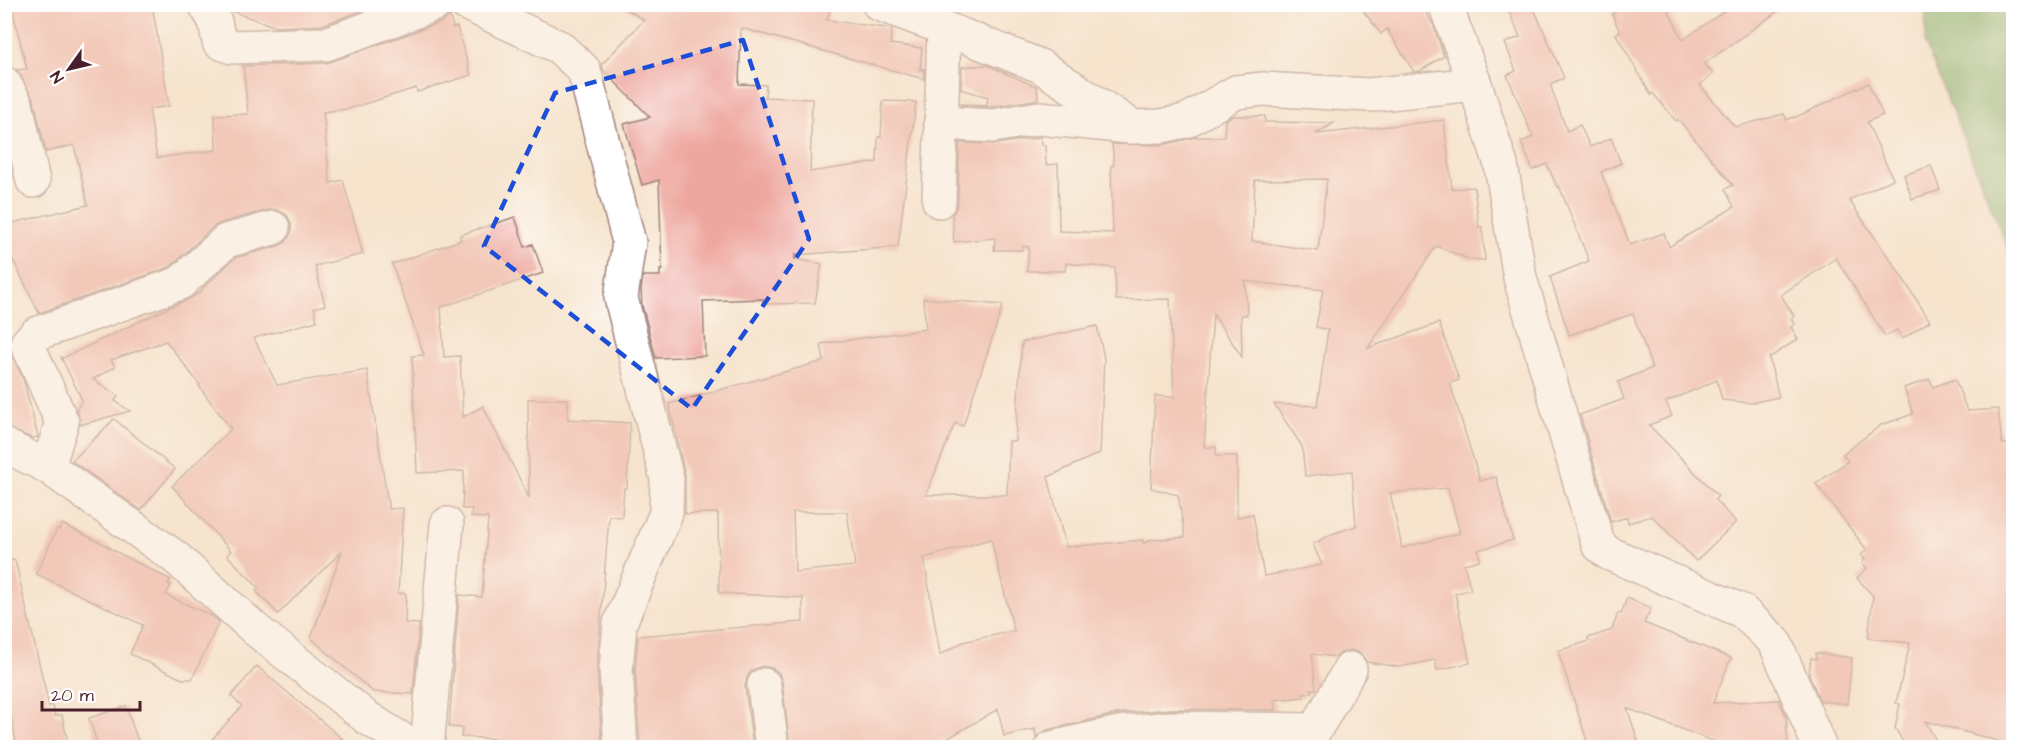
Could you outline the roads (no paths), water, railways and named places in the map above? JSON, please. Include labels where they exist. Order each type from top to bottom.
[{"type":"street","points":[[205,4],[215,21],[219,42],[232,47],[326,44],[435,4]]},
{"type":"street","points":[[467,4],[558,47],[584,70],[629,242],[621,298],[667,479],[666,513],[620,623],[615,669],[621,747]]},
{"type":"street","points":[[879,4],[1040,66],[1133,127]]},
{"type":"street","points":[[1445,4],[1475,84],[1501,165],[1520,278],[1598,544],[1608,553],[1742,611],[1770,636],[1775,642],[1820,747]]},
{"type":"street","points":[[939,201],[944,28]]},
{"type":"street","points":[[4,83],[16,104],[33,181]]},
{"type":"street","points":[[941,123],[993,126],[1040,118],[1133,127],[1161,126],[1186,121],[1236,93],[1245,91],[1263,89],[1369,95],[1475,84]]},
{"type":"street","points":[[48,467],[62,423],[27,343],[36,334],[180,283],[226,241],[273,228]]},
{"type":"street","points":[[4,445],[48,467],[175,557],[265,638],[366,717],[415,747]]},
{"type":"street","points":[[427,747],[447,524]]},
{"type":"street","points":[[1051,747],[1118,733],[1170,728],[1315,730],[1350,669]]},
{"type":"street","points":[[765,686],[772,747]]}]
